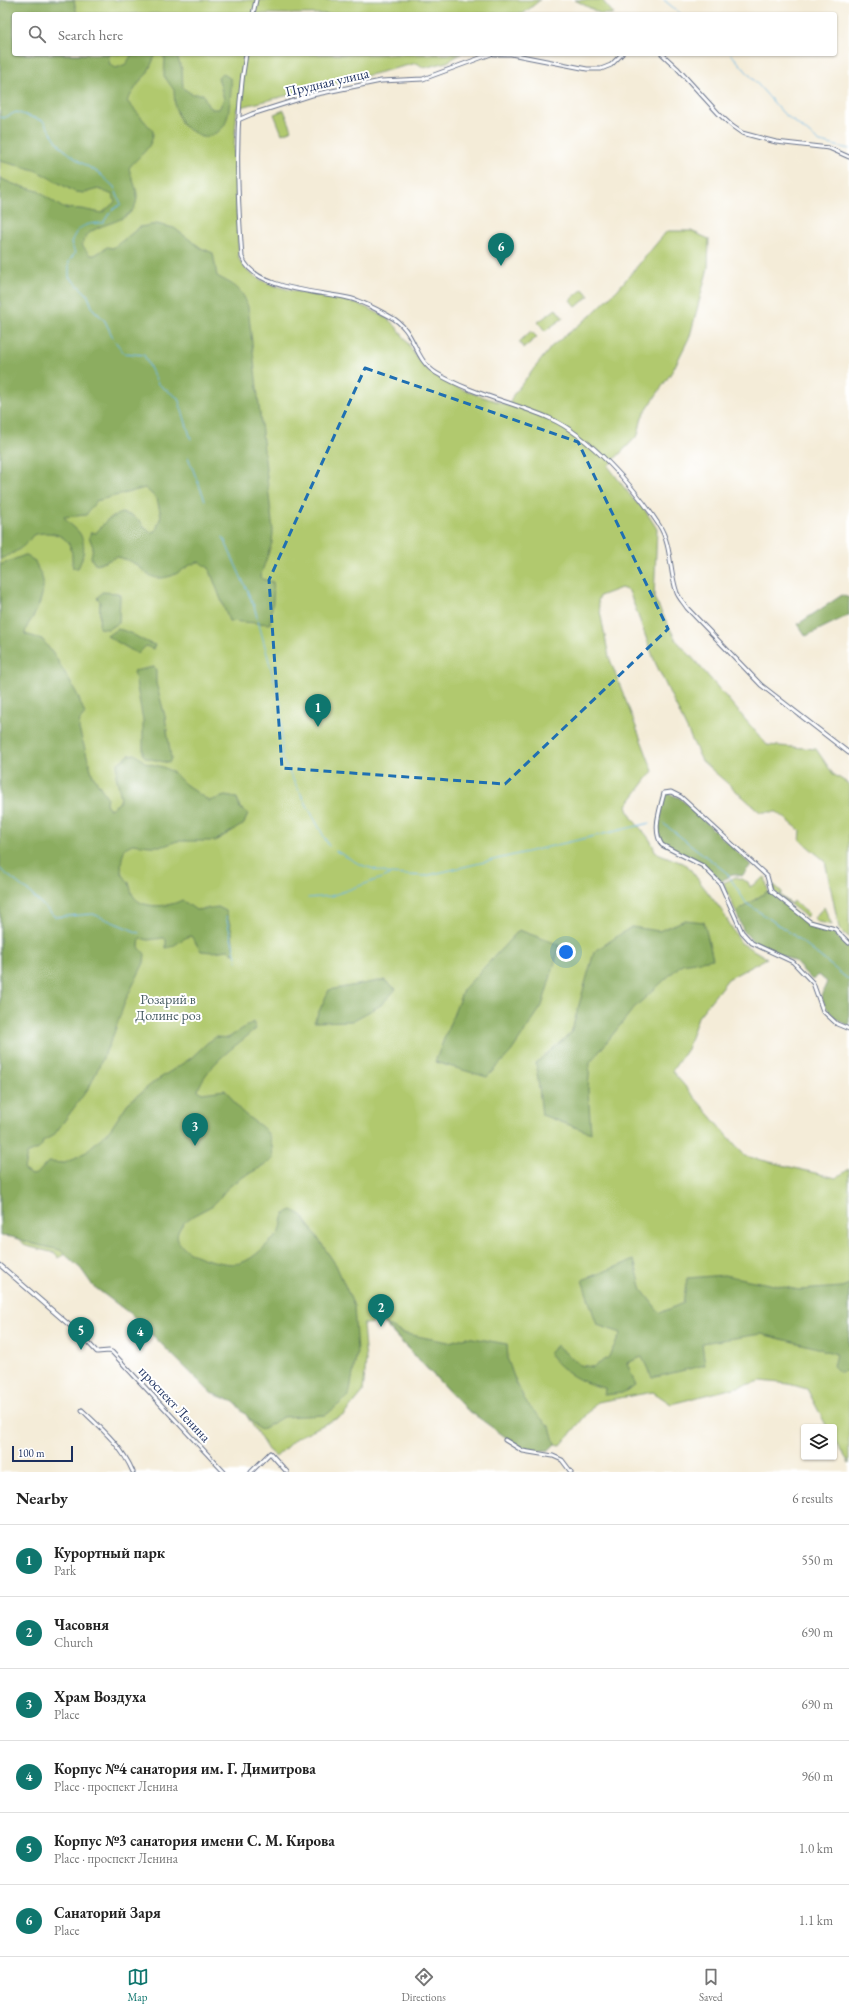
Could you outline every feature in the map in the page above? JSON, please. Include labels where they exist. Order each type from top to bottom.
[{"type":"street","points":[[253,12],[256,0]]},
{"type":"street","points":[[246,56],[238,120],[236,157],[242,257],[248,269],[262,278],[279,284],[310,292],[349,298],[391,317],[402,324],[409,333],[420,356],[435,372],[474,390],[550,418],[562,424],[585,441],[616,472],[660,527],[668,550],[678,594],[687,608],[761,685],[849,753]]},
{"type":"street","name":"Прудная улица","points":[[238,120],[252,114],[312,95],[381,81],[423,79],[486,56]]},
{"type":"street","points":[[521,56],[587,69],[601,69],[611,65],[620,56]]},
{"type":"street","points":[[664,56],[719,114],[742,133],[786,144],[824,147],[849,157]]},
{"type":"street","points":[[849,943],[835,929],[810,922],[771,891],[767,876],[680,797],[671,792],[664,793],[656,831],[658,839],[662,845],[703,866],[720,883],[742,932],[752,943],[793,962],[813,983],[823,1011],[837,1024],[849,1029]]},
{"type":"street","name":"проспект Ленина","points":[[0,1265],[82,1336],[97,1352],[109,1350],[112,1352],[224,1472]]},
{"type":"street","points":[[82,1410],[111,1437],[125,1456],[133,1472]]},
{"type":"street","points":[[505,1440],[523,1451],[553,1456],[562,1460],[571,1472]]},
{"type":"street","points":[[251,1472],[270,1453],[287,1472]]},
{"type":"highlighted area","points":[[365,368],[578,442],[668,629],[505,784],[282,768],[269,580]]},
{"type":"green space","name":"Розарий в Долине роз","points":[[0,0],[540,0],[525,12],[12,12],[12,56],[458,56],[447,62],[424,68],[417,63],[237,108],[234,149],[239,259],[248,271],[260,280],[294,291],[360,305],[387,318],[400,331],[419,361],[433,374],[453,385],[509,406],[513,395],[552,346],[589,317],[618,289],[667,231],[691,231],[709,239],[708,268],[690,336],[673,370],[642,417],[638,435],[608,466],[633,499],[645,510],[657,529],[654,598],[676,640],[767,745],[816,749],[833,774],[849,784],[849,938],[839,928],[825,861],[800,840],[801,831],[777,812],[760,812],[702,761],[655,662],[629,591],[621,588],[600,596],[598,601],[609,657],[653,771],[627,805],[629,812],[653,845],[655,852],[687,865],[722,911],[741,943],[767,958],[728,979],[698,1017],[687,1049],[672,1071],[745,1156],[836,1178],[849,1169],[849,1463],[837,1444],[837,1424],[825,1424],[807,1389],[789,1384],[761,1381],[671,1404],[653,1392],[597,1402],[561,1445],[555,1444],[549,1450],[534,1451],[465,1408],[383,1323],[363,1324],[366,1361],[363,1392],[344,1415],[296,1438],[276,1457],[268,1450],[230,1389],[71,1249],[59,1258],[55,1253],[26,1246],[0,1221]]},
{"type":"green space","points":[[0,0],[74,0],[77,12],[12,12],[12,56],[108,56],[110,65],[116,68],[126,64],[131,56],[155,56],[147,74],[140,81],[127,101],[153,131],[153,137],[148,147],[129,168],[137,195],[134,208],[128,215],[101,226],[93,231],[86,236],[82,245],[90,255],[95,255],[107,247],[113,248],[140,227],[157,224],[174,228],[201,248],[213,253],[217,276],[236,287],[246,300],[273,531],[272,543],[260,577],[273,582],[270,624],[229,621],[209,568],[199,562],[192,564],[171,576],[159,578],[147,574],[131,562],[117,557],[97,565],[93,562],[91,557],[93,547],[89,537],[91,532],[96,533],[107,520],[121,513],[131,515],[141,522],[151,533],[156,530],[161,516],[157,499],[145,488],[96,501],[86,515],[64,517],[78,531],[83,540],[84,550],[78,568],[73,568],[72,551],[65,539],[49,533],[33,535],[19,550],[0,559],[0,178],[13,184],[38,191],[63,208],[81,209],[102,213],[115,202],[113,195],[98,189],[84,193],[75,192],[35,170],[0,161]]},
{"type":"green space","points":[[575,0],[602,0],[612,12],[597,12]]},
{"type":"green space","points":[[163,56],[177,56],[182,69],[183,88],[192,94],[203,94],[208,106],[212,109],[219,109],[224,99],[218,77],[222,73],[231,79],[231,96],[226,122],[217,133],[201,137],[182,125],[175,107],[174,90],[164,76],[165,59]]},
{"type":"green space","points":[[284,110],[292,130],[282,134],[274,114]]},
{"type":"green space","points":[[583,289],[589,296],[576,307],[570,300]]},
{"type":"green space","points":[[556,309],[563,318],[545,331],[538,322]]},
{"type":"green space","points":[[531,331],[537,337],[524,348],[519,342]]},
{"type":"green space","points":[[25,555],[35,561],[43,581],[43,586],[39,604],[25,634],[42,639],[55,656],[77,694],[85,714],[80,720],[79,729],[93,776],[107,797],[107,807],[110,809],[119,803],[121,798],[116,775],[118,763],[129,755],[135,754],[146,763],[163,767],[174,773],[185,784],[209,801],[225,796],[237,798],[240,808],[248,813],[244,824],[215,841],[177,841],[164,846],[132,844],[125,848],[121,867],[122,873],[129,883],[132,893],[139,902],[157,906],[171,904],[182,900],[196,910],[218,907],[226,911],[232,931],[234,955],[229,950],[212,952],[201,951],[191,936],[173,946],[166,948],[166,940],[164,938],[148,940],[140,938],[139,947],[145,954],[144,963],[126,999],[113,1036],[90,1086],[54,1135],[43,1141],[41,1147],[37,1150],[27,1154],[24,1170],[31,1175],[37,1174],[48,1162],[65,1163],[84,1153],[110,1130],[128,1103],[154,1082],[191,1058],[216,1037],[228,1038],[253,1022],[256,1029],[215,1064],[202,1081],[198,1090],[202,1093],[225,1090],[240,1110],[268,1133],[273,1159],[234,1183],[213,1205],[194,1215],[185,1222],[179,1230],[178,1238],[181,1245],[189,1252],[199,1257],[222,1263],[240,1263],[251,1258],[279,1234],[285,1214],[292,1210],[302,1215],[336,1265],[354,1306],[357,1352],[349,1396],[326,1415],[283,1417],[260,1430],[234,1402],[211,1393],[133,1316],[93,1286],[81,1269],[60,1250],[33,1244],[12,1237],[0,1236],[0,565]]},
{"type":"green space","points":[[102,592],[118,593],[120,596],[119,623],[108,629],[99,628],[100,601],[97,598]]},
{"type":"green space","points":[[842,595],[849,598],[849,615],[806,636],[798,624]]},
{"type":"green space","points":[[117,629],[155,645],[153,649],[146,646],[138,654],[107,636]]},
{"type":"green space","points":[[154,667],[156,670],[156,683],[165,716],[171,758],[169,763],[146,758],[143,755],[143,720],[134,671]]},
{"type":"green space","points":[[665,794],[670,794],[680,798],[751,865],[742,876],[731,876],[721,882],[704,864],[663,844],[660,838],[658,826]]},
{"type":"green space","points":[[736,877],[748,882],[750,887],[765,877],[768,891],[736,912],[723,883]]},
{"type":"green space","points":[[774,885],[782,892],[780,895],[791,904],[793,901],[809,914],[806,917],[772,890]]},
{"type":"green space","points":[[768,891],[810,925],[832,931],[849,949],[849,1026],[835,1017],[823,1001],[821,996],[827,982],[819,975],[812,980],[794,961],[753,942],[743,930],[736,912]]},
{"type":"green space","points":[[824,907],[832,925],[818,922],[814,918]]},
{"type":"green space","points":[[685,920],[704,922],[713,959],[682,964],[634,1008],[590,1063],[588,1090],[591,1133],[542,1115],[536,1063],[571,1033],[594,952],[631,927],[659,931]]},
{"type":"green space","points":[[519,930],[560,945],[542,1006],[511,1052],[487,1077],[435,1062],[463,990]]},
{"type":"green space","points":[[384,980],[396,989],[381,1005],[352,1021],[314,1022],[329,990]]},
{"type":"green space","points":[[634,1260],[642,1290],[660,1313],[683,1303],[687,1278],[724,1275],[799,1290],[842,1287],[849,1284],[849,1371],[839,1372],[833,1366],[836,1354],[761,1334],[702,1343],[705,1365],[652,1378],[642,1357],[627,1363],[636,1385],[622,1393],[604,1395],[605,1388],[580,1380],[573,1376],[560,1367],[549,1354],[556,1345],[580,1365],[593,1367],[608,1358],[621,1333],[597,1325],[582,1280]]},
{"type":"green space","points":[[384,1323],[402,1333],[449,1342],[467,1337],[507,1344],[508,1360],[515,1380],[527,1404],[550,1427],[555,1444],[549,1450],[534,1451],[518,1446],[465,1408]]},
{"type":"waterway","points":[[664,0],[679,12]]},
{"type":"waterway","points":[[733,56],[783,113],[820,142],[849,149]]},
{"type":"waterway","points":[[0,117],[4,118],[16,112],[43,121],[61,147],[80,162],[99,173],[114,187],[121,204],[110,212],[103,223],[91,224],[82,227],[73,237],[71,243],[75,253],[69,261],[69,277],[87,294],[93,309],[105,321],[114,340],[124,353],[144,355],[158,384],[178,398],[191,439]]},
{"type":"waterway","points":[[188,457],[205,500]]},
{"type":"waterway","points":[[223,537],[254,606],[281,705],[282,759],[329,846]]},
{"type":"waterway","points":[[336,851],[361,865],[390,874],[425,876],[650,823]]},
{"type":"waterway","points":[[664,824],[727,873],[746,903],[792,934],[849,980]]},
{"type":"waterway","points":[[0,869],[29,892],[55,917],[93,914],[139,933]]},
{"type":"waterway","points":[[308,898],[331,896],[390,875]]},
{"type":"waterway","points":[[226,916],[237,961]]},
{"type":"place","name":"Санаторий Заря","points":[[501,266]]},
{"type":"place","name":"Курортный парк","points":[[318,727]]},
{"type":"place","name":"Храм Воздуха","points":[[195,1146]]},
{"type":"place","name":"Часовня","points":[[381,1327]]},
{"type":"place","name":"Корпус №3 санатория имени С. М. Кирова","points":[[81,1350]]},
{"type":"place","name":"Корпус №4 санатория им. Г. Димитрова","points":[[140,1351]]}]
